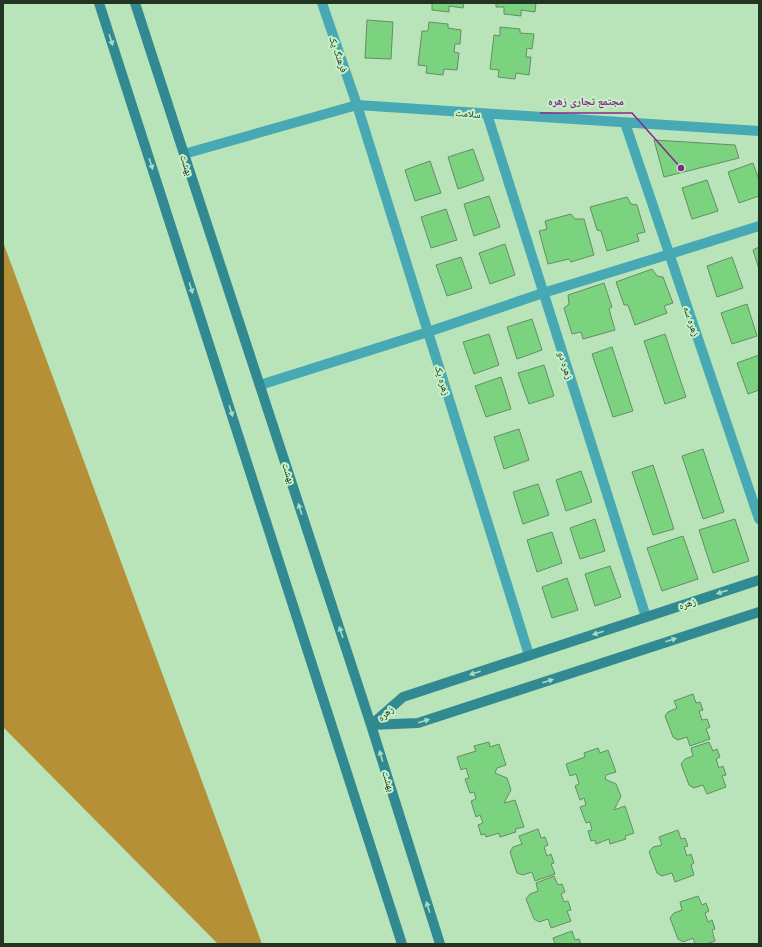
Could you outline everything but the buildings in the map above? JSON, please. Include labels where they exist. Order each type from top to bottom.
[{"type":"main road","points":[[99,3],[402,944]]},
{"type":"main road","name":"بهشت","points":[[135,3],[371,725],[440,944]]},
{"type":"main road","name":"زهره","points":[[371,725],[403,697],[759,580]]},
{"type":"main road","name":"زهره","points":[[371,725],[418,723],[759,612]]},
{"type":"street","name":"فرهنگ یک","points":[[322,3],[357,105]]},
{"type":"street","name":"سلامت","points":[[184,154],[357,105],[759,131]]},
{"type":"street","name":"زهره یک","points":[[357,105],[529,655]]},
{"type":"street","name":"زهره دو","points":[[487,114],[646,617]]},
{"type":"street","name":"زهره سه","points":[[625,123],[759,519]]},
{"type":"street","points":[[260,385],[428,332],[543,293],[759,226]]},
{"type":"shaded area","points":[[3,242],[262,944],[218,944],[3,727]]},
{"type":"place","name":"مجتمع تجاری زهره","points":[[681,168]]}]
